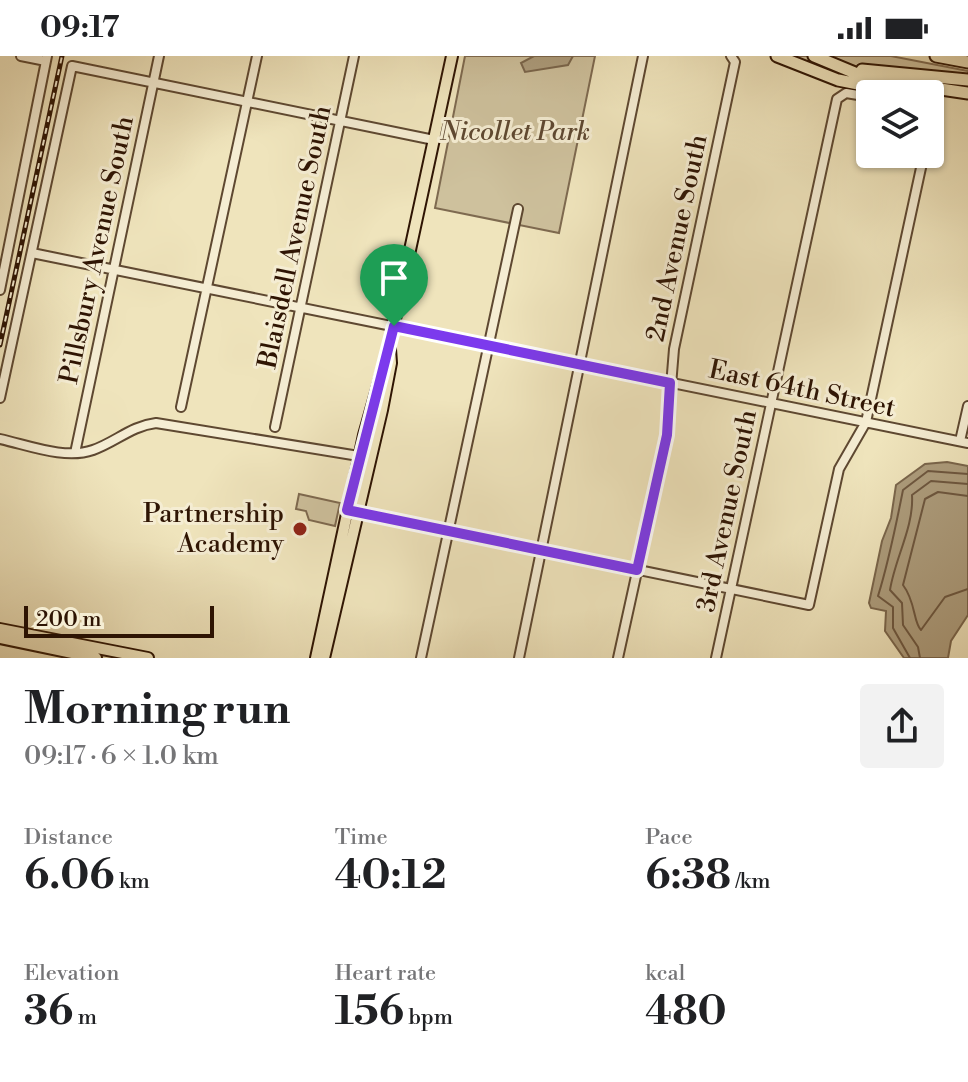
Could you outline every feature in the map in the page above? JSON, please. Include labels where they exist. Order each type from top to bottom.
[{"type":"highway","points":[[777,56],[838,80],[856,84]]},
{"type":"highway","points":[[815,56],[873,72],[968,80]]},
{"type":"highway","points":[[815,56],[867,78],[968,96]]},
{"type":"highway","points":[[936,56],[968,62]]},
{"type":"highway","points":[[944,96],[968,96]]},
{"type":"main road","points":[[324,658],[450,57]]},
{"type":"main road","points":[[316,658],[336,592]]},
{"type":"main road","points":[[0,629],[148,658]]},
{"type":"main road","points":[[0,638],[96,658]]},
{"type":"street","points":[[0,290],[4,246],[47,59],[21,56]]},
{"type":"street","name":"Pillsbury Avenue South","points":[[75,453],[159,56]]},
{"type":"street","points":[[181,407],[257,56]]},
{"type":"street","name":"Blaisdell Avenue South","points":[[275,427],[354,56]]},
{"type":"street","points":[[519,658],[643,56]]},
{"type":"street","name":"2nd Avenue South","points":[[618,658],[667,435],[674,349],[733,59]]},
{"type":"street","points":[[0,398],[72,66],[434,140]]},
{"type":"street","name":"3rd Avenue South","points":[[716,658],[837,99],[842,93],[856,95]]},
{"type":"street","points":[[353,511],[809,605],[839,469],[866,422],[921,168]]},
{"type":"street","points":[[421,658],[518,209]]},
{"type":"street","name":"East 64th Street","points":[[32,253],[964,442]]},
{"type":"street","points":[[964,442],[968,406]]},
{"type":"street","points":[[0,439],[75,453],[95,449],[135,427],[156,423],[268,444],[365,457]]},
{"type":"green space","name":"Nicollet Park","points":[[465,56],[595,56],[559,233],[435,208]]},
{"type":"green space","points":[[785,56],[891,56],[968,71],[968,76],[861,64],[856,79],[862,80],[858,80]]},
{"type":"green space","points":[[299,494],[340,503],[335,526],[309,520],[306,511],[296,509]]},
{"type":"water","points":[[534,56],[573,56],[568,65],[525,72],[521,63]]},
{"type":"water","points":[[947,462],[968,466],[968,615],[951,641],[948,658],[904,658],[885,631],[886,611],[871,608],[869,603],[882,541],[891,518],[896,485],[925,464]]},
{"type":"railway","points":[[0,345],[62,56]]},
{"type":"place","name":"Partnership Academy","points":[[300,529]]},
{"type":"route","points":[[394,326],[670,383],[667,435],[637,570],[347,510],[378,378],[394,326]]}]
